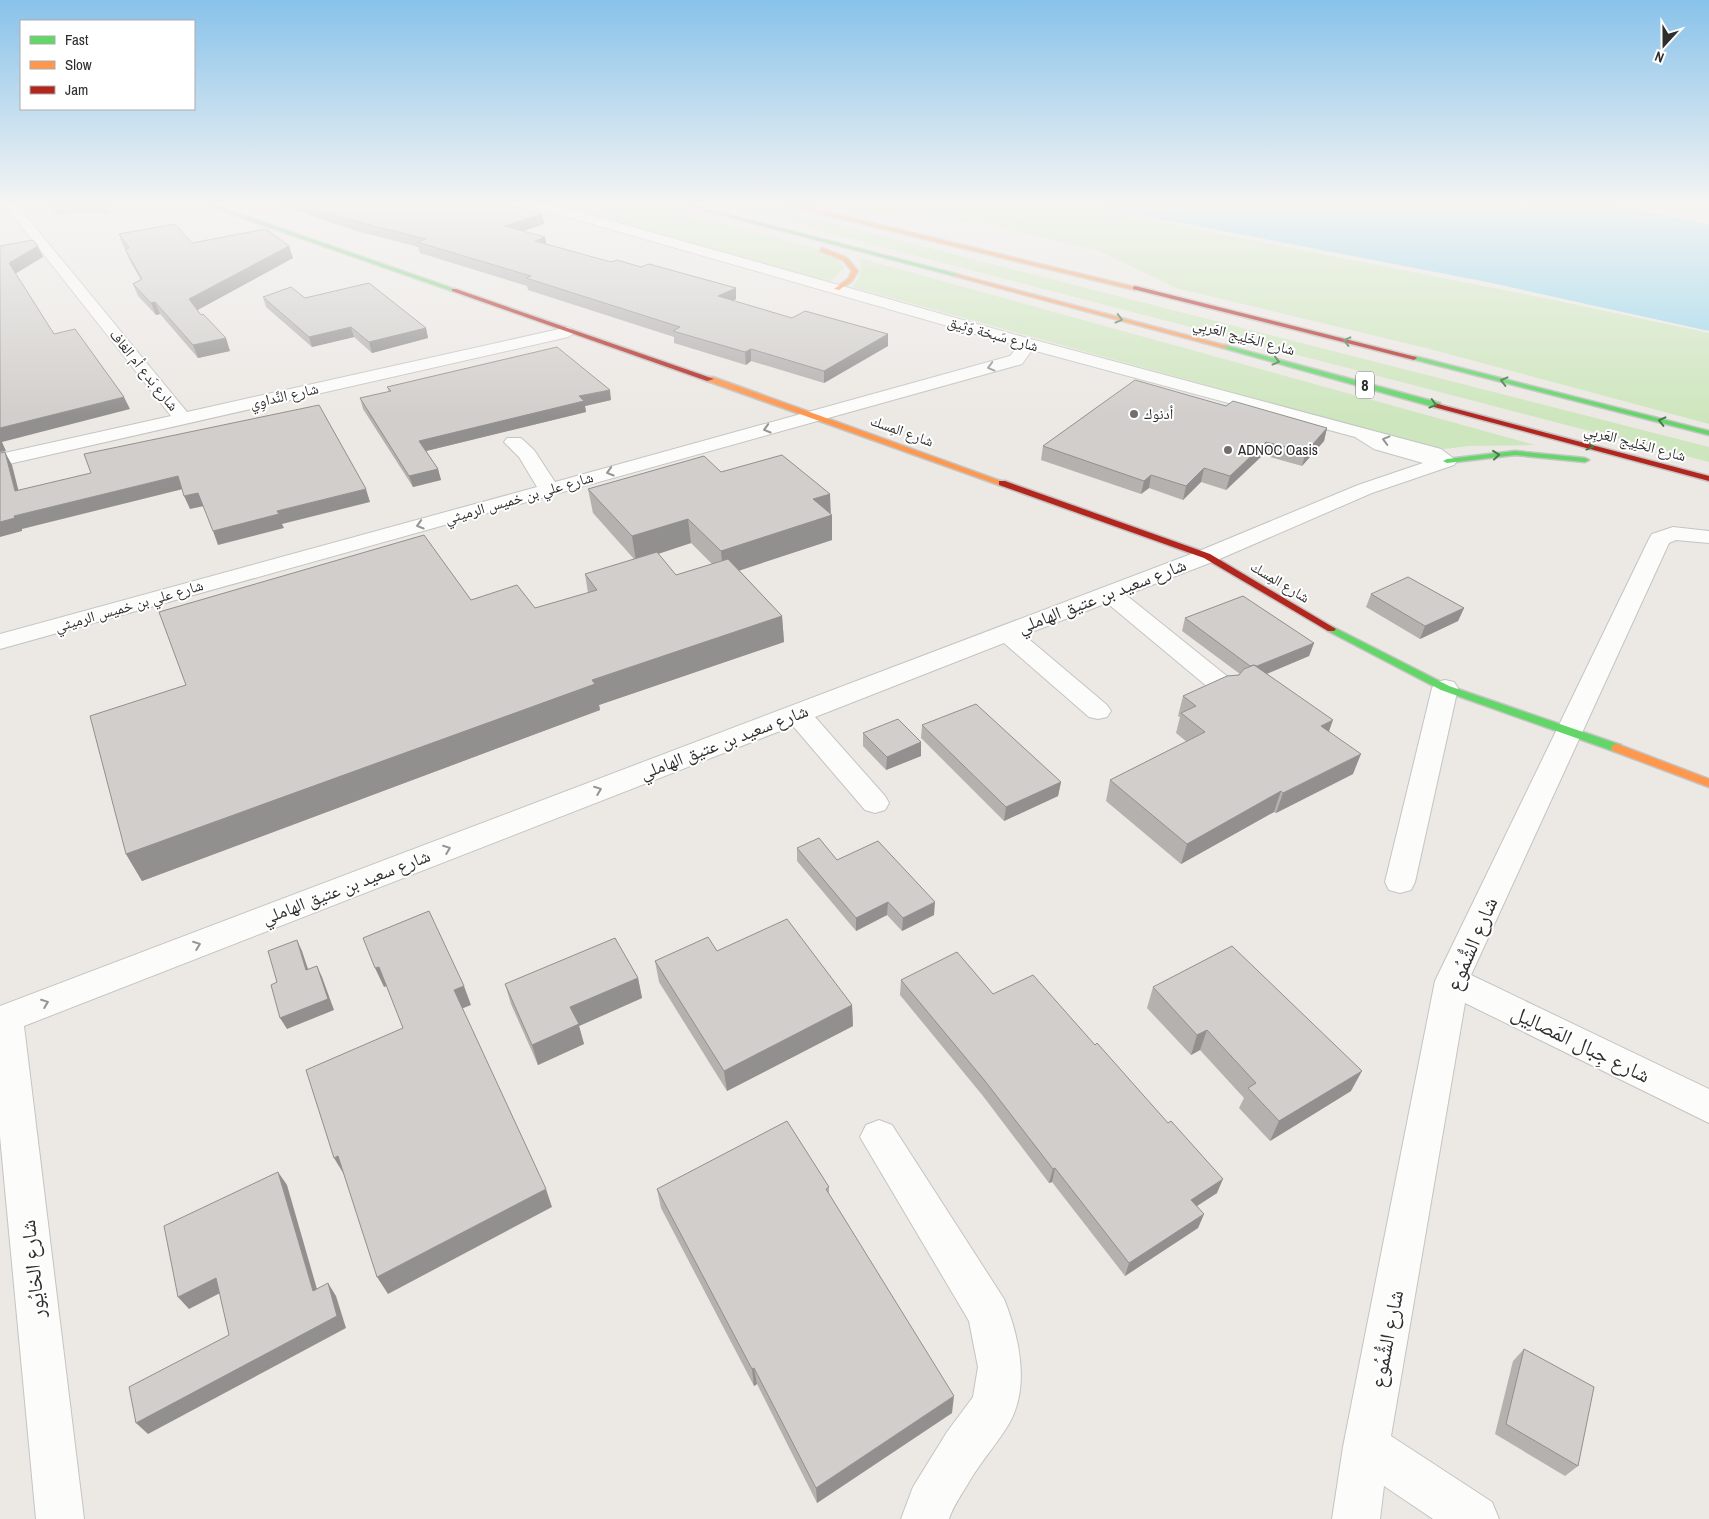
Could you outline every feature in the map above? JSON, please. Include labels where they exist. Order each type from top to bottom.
[{"type":"main road","name":"شارع المِسك","points":[[406,275],[814,415],[1207,556],[1301,613],[1445,688],[1569,730],[1709,783]]},
{"type":"main road","points":[[837,289],[850,280],[853,275]]},
{"type":"main road","name":"شارع الخَلِيج العَربِي","points":[[956,275],[1709,479]]},
{"type":"main road","name":"شارع الخَلِيج العَربِي","points":[[1080,275],[1709,433]]},
{"type":"main road","points":[[1447,461],[1515,453],[1541,454],[1594,462]]},
{"type":"main road","points":[[1628,469],[1709,489]]},
{"type":"street","name":"شارع بَدع أم الغاف","points":[[67,275],[184,419]]},
{"type":"street","name":"شارع سَبخة وَثِيق","points":[[787,275],[1021,342],[1363,435],[1374,442],[1428,458],[1447,461]]},
{"type":"street","name":"شارع النَّداوِي","points":[[0,460],[568,332]]},
{"type":"street","name":"شارع علي بن خميس الرميثي","points":[[0,642],[1016,360],[1024,350],[1021,342]]},
{"type":"street","points":[[1344,430],[1358,439],[1375,460],[1377,470],[1374,480],[1365,490]]},
{"type":"street","points":[[514,442],[531,460],[549,489]]},
{"type":"street","name":"شارع سعيد بن عتيق الهاملي","points":[[3,1020],[1207,556],[1365,490],[1447,461]]},
{"type":"street","name":"شارع الشُّمُوع","points":[[1356,1519],[1366,1447],[1452,981],[1660,539],[1672,532],[1709,538]]},
{"type":"street","points":[[1109,593],[1224,687]]},
{"type":"street","points":[[1006,633],[1098,711]]},
{"type":"street","points":[[1400,882],[1445,688]]},
{"type":"street","points":[[797,714],[875,803]]},
{"type":"street","name":"شارع جِبال المَصالِيل","points":[[1452,981],[1709,1108]]},
{"type":"street","name":"شارع الخايُور","points":[[3,1020],[60,1519]]},
{"type":"street","points":[[879,1137],[989,1314],[1000,1367],[994,1406],[964,1448],[930,1504],[926,1519]]},
{"type":"street","points":[[1366,1447],[1475,1519]]},
{"type":"green space","points":[[801,275],[837,275],[829,283]]},
{"type":"green space","points":[[860,275],[920,275],[1535,445],[1469,446],[1444,449],[1430,447],[852,287]]},
{"type":"green space","points":[[990,275],[1035,275],[1709,447],[1709,462]]},
{"type":"green space","points":[[1149,275],[1427,275],[1709,333],[1709,424],[1426,348],[1176,288]]},
{"type":"water","points":[[1450,275],[1709,275],[1709,331]]},
{"type":"building","points":[[0,275],[17,275],[54,334],[75,329],[124,397],[0,428]]},
{"type":"building","points":[[140,275],[234,275],[189,299],[201,315],[203,314],[226,338],[193,345],[155,302],[151,303],[133,284],[142,279]]},
{"type":"building","points":[[527,275],[688,275],[736,288],[718,296],[792,318],[805,311],[888,334],[824,371],[751,349],[745,352],[673,331],[680,327],[526,278],[531,276]]},
{"type":"building","points":[[369,283],[426,328],[369,342],[351,327],[309,337],[263,297],[291,287],[305,298]]},
{"type":"building","points":[[557,347],[610,390],[579,396],[584,401],[419,441],[438,469],[409,476],[360,398],[391,391],[387,387]]},
{"type":"building","points":[[1135,380],[1226,406],[1233,401],[1327,428],[1306,452],[1266,442],[1230,476],[1204,468],[1186,486],[1151,475],[1144,481],[1043,446]]},
{"type":"building","points":[[319,405],[366,489],[277,511],[279,514],[213,531],[198,493],[184,496],[178,476],[14,516],[15,518],[0,522],[0,453],[5,452],[15,491],[91,473],[84,454]]},
{"type":"building","points":[[782,455],[830,494],[813,499],[832,515],[721,551],[688,519],[632,536],[588,489],[704,456],[721,472]]},
{"type":"building","points":[[424,535],[471,600],[517,585],[535,608],[597,590],[585,574],[657,552],[676,575],[728,559],[782,616],[592,680],[595,684],[126,854],[90,716],[186,685],[159,612]]},
{"type":"building","points":[[1408,577],[1464,608],[1425,626],[1371,594]]},
{"type":"building","points":[[1243,596],[1314,643],[1257,666],[1250,666],[1185,618]]},
{"type":"building","points":[[1254,665],[1333,720],[1321,726],[1361,754],[1283,793],[1281,791],[1187,844],[1110,780],[1205,732],[1181,713],[1196,706],[1183,696],[1227,676],[1239,675],[1244,669]]},
{"type":"building","points":[[976,704],[1061,782],[1006,807],[922,725]]},
{"type":"building","points":[[898,719],[921,742],[887,757],[863,733]]},
{"type":"building","points":[[819,838],[837,860],[878,841],[935,902],[903,918],[888,902],[856,918],[797,848]]},
{"type":"building","points":[[429,911],[464,986],[454,990],[546,1189],[377,1277],[338,1156],[334,1158],[306,1070],[403,1028],[379,967],[375,968],[363,938]]},
{"type":"building","points":[[787,919],[852,1005],[724,1071],[655,961],[708,937],[717,951]]},
{"type":"building","points":[[615,938],[638,978],[570,1007],[579,1024],[532,1045],[505,984]]},
{"type":"building","points":[[297,940],[306,970],[317,966],[328,999],[280,1018],[271,985],[277,982],[268,951]]},
{"type":"building","points":[[1232,946],[1362,1071],[1279,1121],[1248,1088],[1256,1083],[1207,1030],[1197,1035],[1153,987]]},
{"type":"building","points":[[957,952],[993,994],[1033,975],[1168,1123],[1171,1121],[1223,1179],[1191,1200],[1204,1214],[1129,1263],[985,1081],[901,980]]},
{"type":"building","points":[[787,1121],[829,1187],[826,1189],[954,1396],[816,1488],[754,1368],[752,1369],[657,1189]]},
{"type":"building","points":[[278,1172],[313,1291],[328,1283],[337,1316],[136,1423],[129,1387],[229,1335],[216,1278],[178,1297],[164,1226]]},
{"type":"building","points":[[1524,1349],[1594,1387],[1578,1466],[1506,1424]]},
{"type":"traffic: fast","points":[[410,275],[454,290]]},
{"type":"traffic: fast","points":[[1225,347],[1437,405]]},
{"type":"traffic: fast","points":[[1414,358],[1709,433]]},
{"type":"traffic: fast","points":[[1447,461],[1515,453],[1585,460]]},
{"type":"traffic: fast","points":[[1331,629],[1445,688],[1617,748]]},
{"type":"traffic: slow","points":[[837,289],[850,280],[853,275]]},
{"type":"traffic: slow","points":[[957,275],[1225,347]]},
{"type":"traffic: slow","points":[[1081,275],[1135,288]]},
{"type":"traffic: slow","points":[[710,379],[1002,483]]},
{"type":"traffic: slow","points":[[1617,748],[1709,783]]},
{"type":"traffic: jam","points":[[1135,288],[1414,358]]},
{"type":"traffic: jam","points":[[454,290],[710,379]]},
{"type":"traffic: jam","points":[[1437,405],[1709,479]]},
{"type":"traffic: jam","points":[[1002,483],[1207,556],[1331,629]]},
{"type":"place","name":"أدنوك","points":[[1134,414]]},
{"type":"place","name":"ADNOC Oasis","points":[[1228,450]]}]
